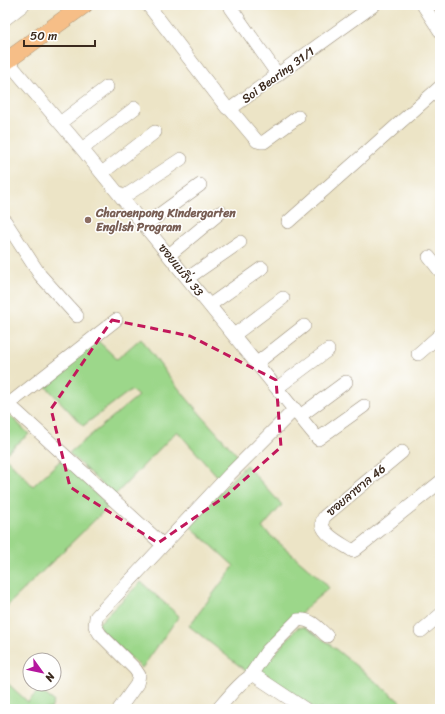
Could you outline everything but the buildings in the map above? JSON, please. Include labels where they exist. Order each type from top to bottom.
[{"type":"main road","points":[[6,60],[84,5]]},
{"type":"street","points":[[5,19],[23,5]]},
{"type":"street","name":"Soi Bearing 31/1","points":[[148,5],[227,108],[230,109],[374,5]]},
{"type":"street","points":[[423,5],[440,31]]},
{"type":"street","points":[[231,8],[278,75]]},
{"type":"street","name":"ซอยแบริ่ง 33","points":[[6,60],[82,148],[318,438],[364,406]]},
{"type":"street","points":[[60,123],[107,87]]},
{"type":"street","points":[[288,222],[440,87]]},
{"type":"street","points":[[82,148],[135,108]]},
{"type":"street","points":[[230,109],[257,140],[261,142],[264,142],[298,117]]},
{"type":"street","points":[[102,174],[155,132]]},
{"type":"street","points":[[122,198],[181,158]]},
{"type":"street","points":[[145,226],[200,185]]},
{"type":"street","points":[[169,255],[221,212]]},
{"type":"street","points":[[5,220],[40,275],[77,316]]},
{"type":"street","points":[[188,278],[240,242]]},
{"type":"street","points":[[429,257],[440,271]]},
{"type":"street","points":[[210,305],[262,268]]},
{"type":"street","points":[[234,335],[283,298]]},
{"type":"street","points":[[116,320],[6,404],[163,545]]},
{"type":"street","points":[[257,363],[304,326]]},
{"type":"street","points":[[418,354],[440,335]]},
{"type":"street","points":[[277,388],[328,350]]},
{"type":"street","points":[[119,709],[137,684],[139,675],[135,669],[100,634],[95,626],[96,617],[230,474],[298,413],[346,382]]},
{"type":"street","name":"ซอยลาซาล 46","points":[[402,452],[325,516],[322,521],[322,526],[326,533],[353,551],[356,550],[440,482]]},
{"type":"street","points":[[421,631],[440,615]]},
{"type":"street","points":[[218,709],[250,676],[267,651],[298,620],[304,619],[312,622],[327,636]]},
{"type":"street","points":[[250,676],[254,675],[305,709]]},
{"type":"highlighted area","points":[[112,320],[190,336],[276,380],[281,447],[226,496],[158,543],[70,487],[51,409]]},
{"type":"green space","points":[[141,338],[176,385],[239,457],[219,478],[177,431],[114,496],[69,453],[138,396],[131,390],[83,426],[41,381],[98,341],[117,359]]},
{"type":"green space","points":[[5,411],[29,434],[5,454]]},
{"type":"green space","points":[[5,457],[33,486],[61,460],[109,506],[5,608]]},
{"type":"green space","points":[[246,465],[282,505],[262,528],[323,581],[329,588],[310,604],[246,671],[189,626],[234,566],[189,525]]},
{"type":"green space","points":[[141,582],[179,616],[142,668],[101,630],[99,623]]},
{"type":"green space","points":[[304,627],[327,642],[409,709],[315,709],[260,671],[297,628]]},
{"type":"green space","points":[[5,681],[28,702],[37,692],[42,692],[54,701],[51,709],[5,709]]},
{"type":"place","name":"Charoenpong Kindergarten English Program","points":[[88,220]]}]
